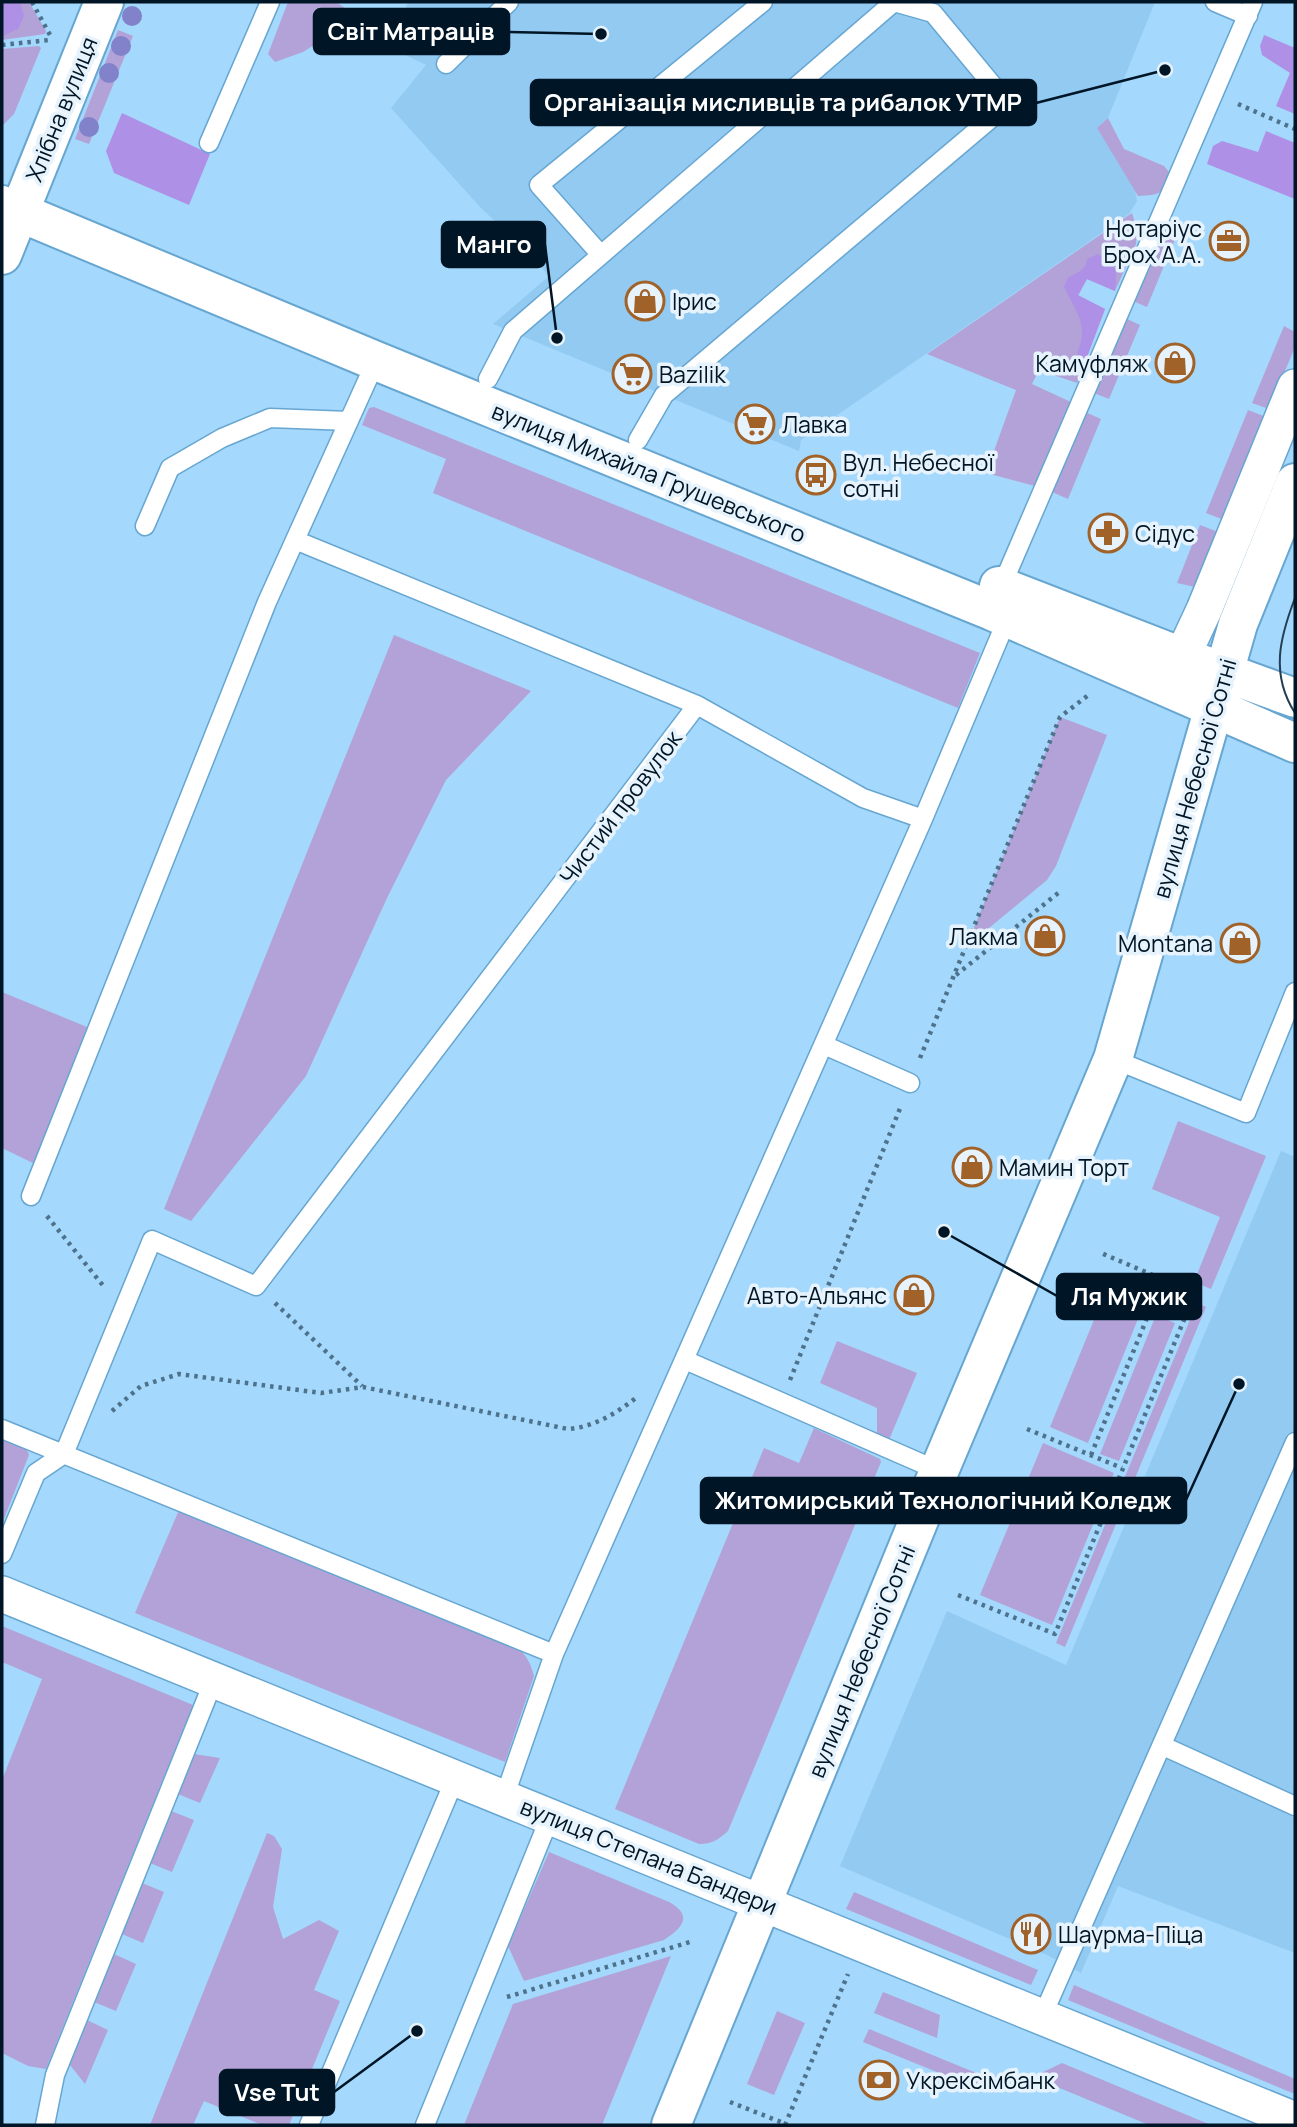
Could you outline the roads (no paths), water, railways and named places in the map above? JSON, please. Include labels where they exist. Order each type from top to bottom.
[{"type":"main road","name":"Хлібна вулиця","points":[[2,255],[12,197],[104,2]]},
{"type":"main road","name":"вулиця Михайла Грушевського","points":[[12,197],[376,361],[1220,689],[1295,698]]},
{"type":"main road","name":"вулиця Михайла Грушевського","points":[[12,197],[488,379],[638,440],[1001,605],[1182,657],[1220,689],[1295,743]]},
{"type":"main road","name":"вулиця Небесної Сотні","points":[[671,2125],[939,1471],[1113,1059],[1238,624],[1295,483]]},
{"type":"street","name":"вулиця Небесної Сотні","points":[[1182,657],[1204,610],[1295,387]]},
{"type":"street","name":"вулиця Степана Бандери","points":[[2,1594],[1295,2120]]},
{"type":"lane","points":[[209,143],[270,2]]},
{"type":"lane","points":[[446,64],[509,2]]},
{"type":"lane","points":[[601,255],[539,185],[764,2]]},
{"type":"lane","points":[[488,379],[513,331],[894,2],[933,13],[995,88],[994,116],[664,395],[638,440]]},
{"type":"lane","points":[[504,1798],[554,1654],[923,819],[1001,605],[1250,9],[1215,2]]},
{"type":"lane","points":[[31,1196],[262,614],[376,361]]},
{"type":"lane","points":[[145,526],[170,468],[222,439],[270,418],[349,421]]},
{"type":"lane","points":[[296,540],[697,705],[863,798],[923,819]]},
{"type":"lane","name":"Чистий провулок","points":[[64,1454],[152,1240],[256,1286],[697,705]]},
{"type":"lane","points":[[1113,1059],[1246,1113],[1295,992]]},
{"type":"lane","points":[[824,1045],[910,1083]]},
{"type":"lane","points":[[685,1360],[939,1471]]},
{"type":"lane","points":[[2,1429],[554,1654]]},
{"type":"lane","points":[[1042,2017],[1295,1442]]},
{"type":"lane","points":[[2,1554],[36,1473],[64,1454]]},
{"type":"lane","points":[[45,2125],[55,2075],[214,1680]]},
{"type":"lane","points":[[1163,1746],[1295,1806]]},
{"type":"lane","points":[[309,2125],[454,1779]]},
{"type":"lane","points":[[425,2125],[550,1817]]},
{"type":"tram line","points":[[1295,598],[1285,627],[1280,656],[1282,684],[1295,713]]},
{"type":"place","name":"Світ Матраців","points":[[601,34]]},
{"type":"place","name":"Організація мисливців та рибалок УТМР","points":[[1165,70]]},
{"type":"place","name":"Нотаріус Брох А.А.","points":[[1229,241]]},
{"type":"place","name":"Ірис","points":[[645,301]]},
{"type":"place","name":"Манго","points":[[557,338]]},
{"type":"place","name":"Камуфляж","points":[[1175,363]]},
{"type":"place","name":"Bazilik","points":[[632,374]]},
{"type":"place","name":"Лавка","points":[[755,424]]},
{"type":"place","name":"Вул. Небесної сотні","points":[[816,475]]},
{"type":"place","name":"Сідус","points":[[1108,533]]},
{"type":"place","name":"Лакма","points":[[1045,936]]},
{"type":"place","name":"Montana","points":[[1240,943]]},
{"type":"place","name":"Мамин Торт","points":[[972,1167]]},
{"type":"place","name":"Ля Мужик","points":[[944,1232]]},
{"type":"place","name":"Авто-Альянс","points":[[914,1295]]},
{"type":"place","name":"Житомирський Технологічний Коледж","points":[[1239,1384]]},
{"type":"place","name":"Шаурма-Піца","points":[[1031,1934]]},
{"type":"place","name":"Vse Tut","points":[[417,2031]]},
{"type":"place","name":"Укрексімбанк","points":[[879,2080]]}]
